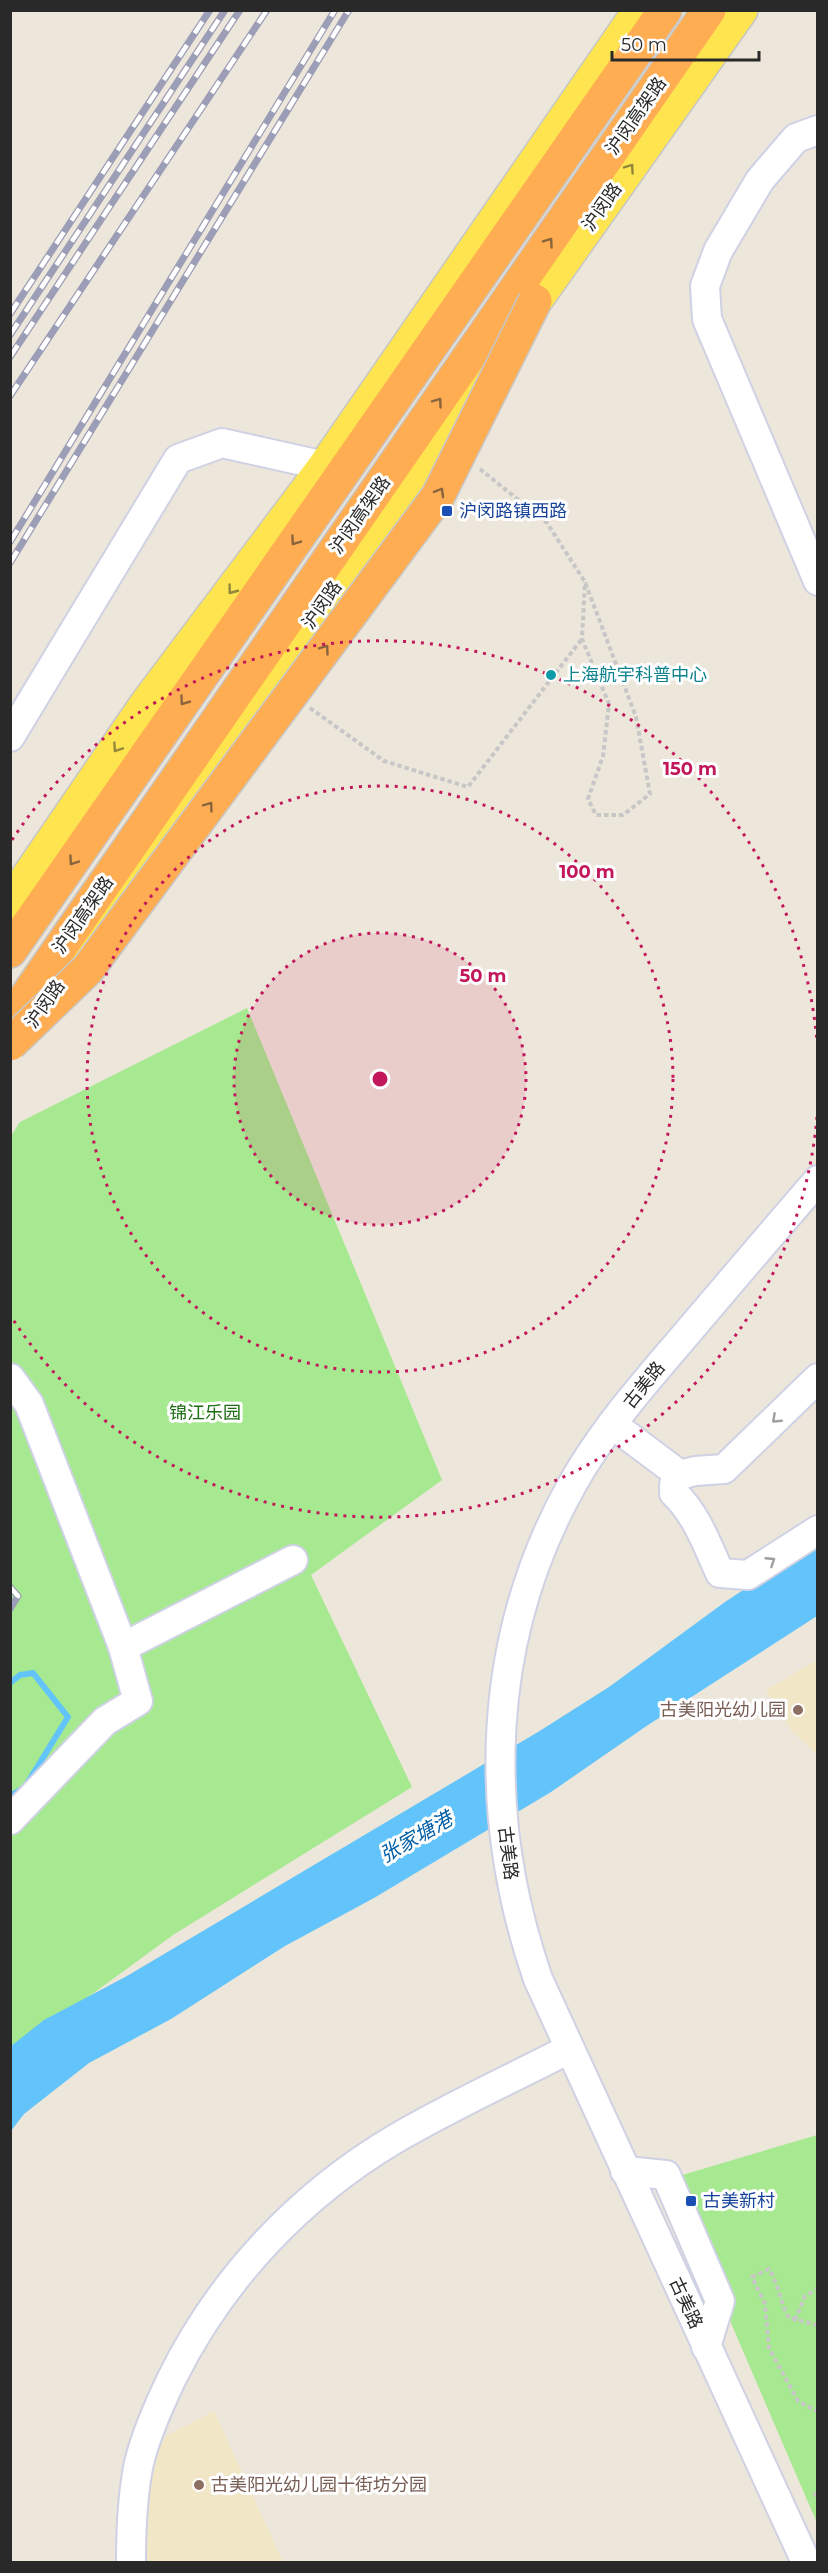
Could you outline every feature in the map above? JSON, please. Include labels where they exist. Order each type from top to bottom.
[{"type":"highway","name":"沪闵高架路","points":[[10,951],[665,10]]},
{"type":"highway","name":"沪闵高架路","points":[[10,1020],[709,10]]},
{"type":"highway","points":[[10,1044],[88,969],[438,496],[535,301]]},
{"type":"main road","points":[[10,903],[147,703],[325,466],[640,10]]},
{"type":"main road","name":"沪闵路","points":[[10,1054],[535,301],[741,10]]},
{"type":"street","points":[[818,130],[796,138],[760,180],[718,251],[705,286],[707,319],[818,581]]},
{"type":"street","points":[[10,737],[178,459],[222,443],[325,466]]},
{"type":"street","name":"古美路","points":[[805,2558],[538,1979],[522,1932],[504,1840],[501,1730],[503,1692],[510,1648],[529,1582],[544,1541],[573,1483],[612,1424],[818,1180]]},
{"type":"street","points":[[10,1378],[29,1404],[123,1647],[138,1701],[105,1721],[10,1820]]},
{"type":"street","points":[[818,1378],[724,1468],[680,1475],[674,1484],[674,1493],[686,1504],[699,1526],[720,1573],[748,1575],[818,1530]]},
{"type":"street","points":[[612,1424],[680,1475]]},
{"type":"street","points":[[123,1647],[293,1560]]},
{"type":"street","points":[[131,2562],[131,2518],[139,2462],[157,2408],[187,2348],[221,2295],[256,2251],[346,2172],[395,2139],[569,2049]]},
{"type":"path","points":[[475,465],[547,523],[585,582],[636,717],[650,794],[622,815],[596,814],[588,800],[603,756],[609,704],[582,639],[585,582]]},
{"type":"path","points":[[305,704],[384,761],[468,787],[582,639]]},
{"type":"path","points":[[818,2325],[789,2318],[782,2304],[778,2284],[769,2269],[752,2277],[765,2304],[769,2348],[798,2401],[818,2412]]},
{"type":"path","points":[[795,2320],[805,2296],[818,2289]]},
{"type":"shaded area","name":"古美阳光幼儿园","points":[[817,1660],[817,1755],[791,1730],[766,1690]]},
{"type":"shaded area","name":"古美阳光幼儿园十街坊分园","points":[[214,2411],[283,2562],[146,2562],[146,2513],[154,2457],[166,2436]]},
{"type":"green space","name":"锦江乐园","points":[[247,1008],[442,1480],[311,1575],[412,1787],[173,1935],[91,1995],[11,2063],[11,1136],[20,1122]]},
{"type":"green space","points":[[817,2135],[817,2523],[669,2179]]},
{"type":"water","name":"张家塘港","points":[[817,1541],[817,1616],[648,1725],[551,1792],[374,1898],[285,1946],[171,2019],[89,2063],[24,2114],[11,2131],[11,2046],[44,2020],[127,1976],[538,1732],[609,1687],[725,1602]]},
{"type":"waterway","points":[[10,1683],[20,1675],[33,1673],[68,1717],[25,1787],[10,1796]]},
{"type":"railway","points":[[10,314],[210,10]]},
{"type":"railway","points":[[10,335],[225,10]]},
{"type":"railway","points":[[10,357],[240,10]]},
{"type":"railway","points":[[10,396],[267,10]]},
{"type":"railway","points":[[10,542],[335,10]]},
{"type":"railway","points":[[10,563],[349,10]]},
{"type":"railway","points":[[10,1587],[18,1596],[10,1609]]},
{"type":"place","name":"沪闵路镇西路","points":[[447,511]]},
{"type":"place","name":"上海航宇科普中心","points":[[551,675]]},
{"type":"place","name":"古美阳光幼儿园","points":[[798,1710]]},
{"type":"place","name":"古美新村","points":[[691,2201]]},
{"type":"place","name":"古美阳光幼儿园十街坊分园","points":[[199,2485]]}]
